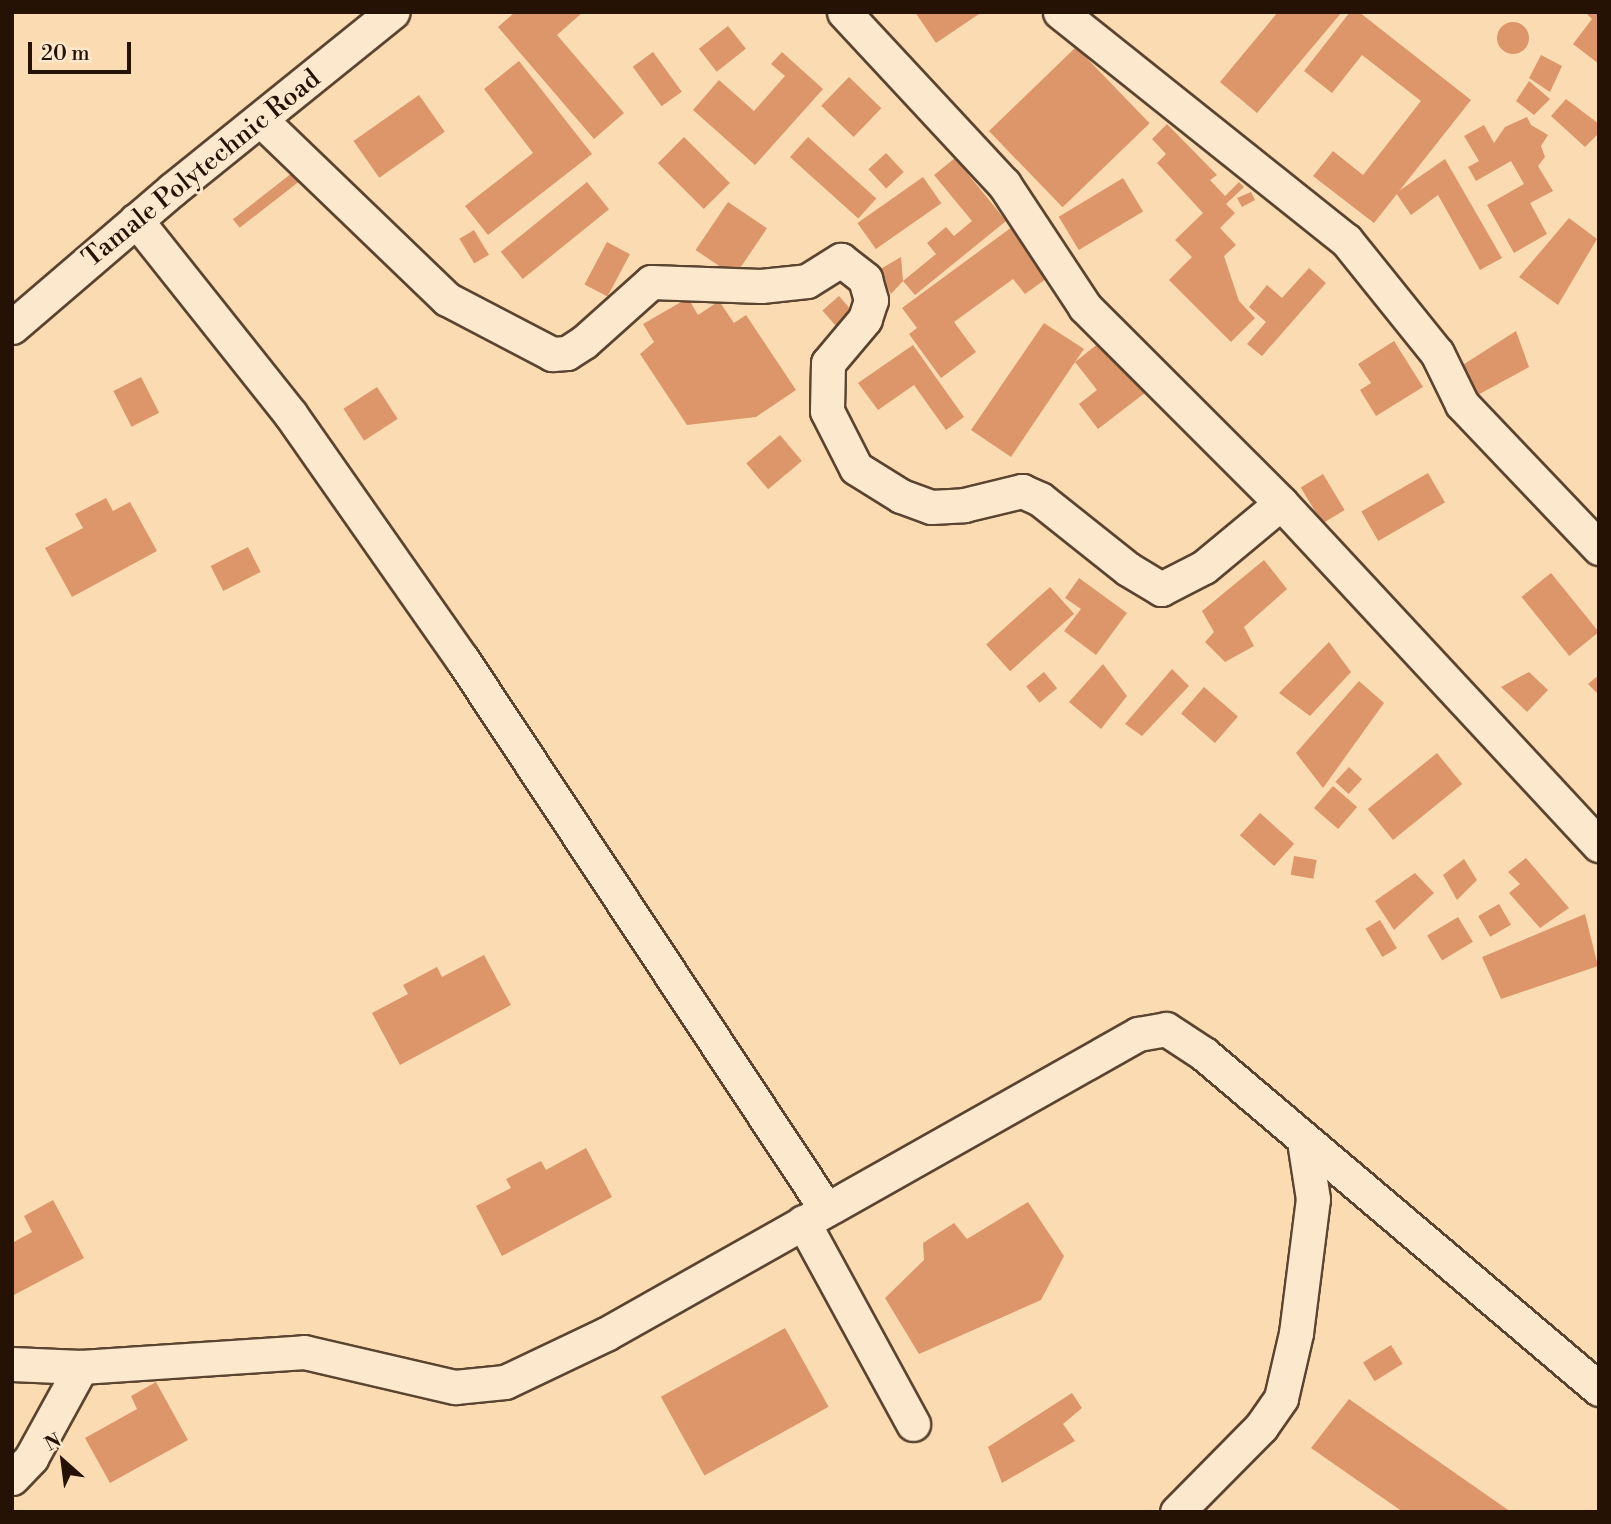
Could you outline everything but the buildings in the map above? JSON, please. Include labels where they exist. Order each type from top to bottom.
[{"type":"street","name":"Tamale Polytechnic Road","points":[[12,327],[136,220],[392,12]]},
{"type":"street","points":[[844,12],[1004,184],[1085,307],[1281,503],[1599,845]]},
{"type":"street","points":[[1060,12],[1346,240],[1437,353],[1462,404],[1599,548]]},
{"type":"street","points":[[261,120],[447,299],[552,355],[567,353],[584,342],[651,282],[761,286],[807,281],[841,260],[865,279],[871,300],[865,318],[828,363],[827,411],[856,468],[901,496],[931,507],[964,505],[1022,491],[1040,499],[1128,569],[1161,589],[1204,567],[1281,503]]},
{"type":"street","points":[[136,220],[291,415],[462,659],[815,1215],[913,1424]]},
{"type":"street","points":[[12,1364],[81,1367],[303,1352],[455,1387],[505,1382],[606,1334],[1138,1034],[1167,1029],[1204,1054],[1599,1389]]},
{"type":"street","points":[[1177,1512],[1261,1427],[1281,1398],[1296,1333],[1313,1199],[1304,1141]]},
{"type":"street","points":[[12,1478],[31,1458],[81,1367]]}]
